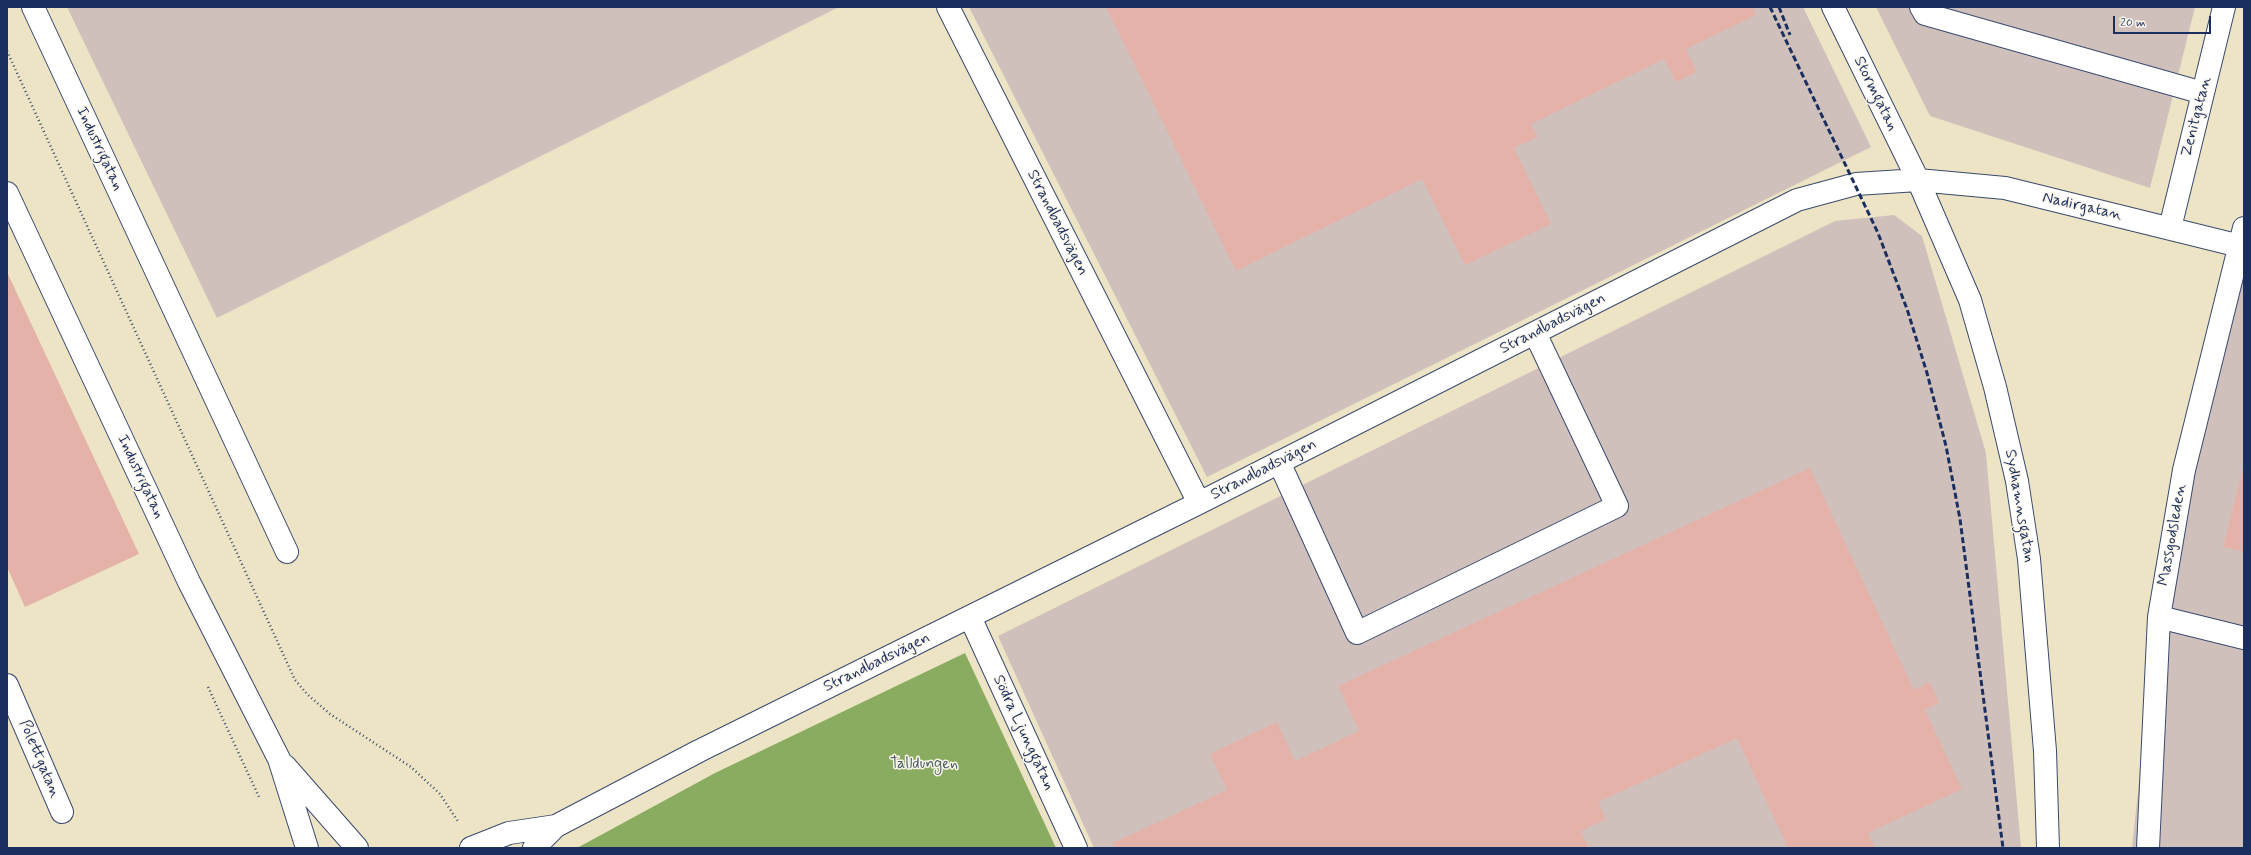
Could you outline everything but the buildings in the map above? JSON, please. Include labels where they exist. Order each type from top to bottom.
[{"type":"street","name":"Industrigatan","points":[[33,7],[287,552]]},
{"type":"street","name":"Strandbadsvägen","points":[[948,7],[1199,503]]},
{"type":"street","name":"Stormgatan","points":[[1833,7],[1918,180]]},
{"type":"street","points":[[1921,7],[1925,14],[2203,93]]},
{"type":"street","name":"Zenitgatan","points":[[2170,228],[2224,7]]},
{"type":"street","name":"Strandbadsvägen","points":[[534,848],[556,826],[699,751],[1199,503],[1797,200],[1856,184],[1918,180]]},
{"type":"street","name":"Nadirgatan","points":[[1918,180],[2005,188],[2170,228],[2243,240]]},
{"type":"street","name":"Sydhamnsgatan","points":[[1918,180],[1970,300],[1995,387],[2017,481],[2028,559],[2045,743],[2048,848]]},
{"type":"street","name":"Industrigatan","points":[[7,193],[189,582],[279,759],[307,848]]},
{"type":"street","name":"Massgodsleden","points":[[2148,848],[2159,617],[2184,470],[2243,240]]},
{"type":"street","points":[[1279,462],[1357,632],[1617,506],[1535,333]]},
{"type":"street","name":"Södra Ljunggatan","points":[[970,617],[1076,848]]},
{"type":"street","points":[[2159,617],[2244,638]]},
{"type":"street","name":"Polettgatan","points":[[7,685],[62,812]]},
{"type":"street","name":"Industrigatan","points":[[279,759],[357,848]]},
{"type":"street","name":"Strandbadsvägen","points":[[471,848],[509,833],[556,826]]},
{"type":"path","points":[[7,52],[295,680],[330,714],[411,767],[440,794],[461,825],[471,848]]},
{"type":"shaded area","points":[[67,7],[839,7],[217,318]]},
{"type":"shaded area","points":[[969,7],[1803,7],[1871,147],[1207,477]]},
{"type":"shaded area","points":[[1876,7],[2195,7],[2150,188],[1930,116]]},
{"type":"shaded area","points":[[1894,215],[1922,236],[1986,453],[2021,848],[1094,848],[998,636],[1835,221]]},
{"type":"shaded area","points":[[2244,250],[2244,848],[2132,848],[2143,744],[2159,624]]},
{"type":"green space","name":"Talldungen","points":[[965,653],[1056,848],[577,848],[715,773]]},
{"type":"railway","points":[[1770,7],[1878,233],[1907,309],[1927,373],[1946,446],[1960,519],[2003,848]]},
{"type":"railway","points":[[1779,7],[1790,35]]}]
